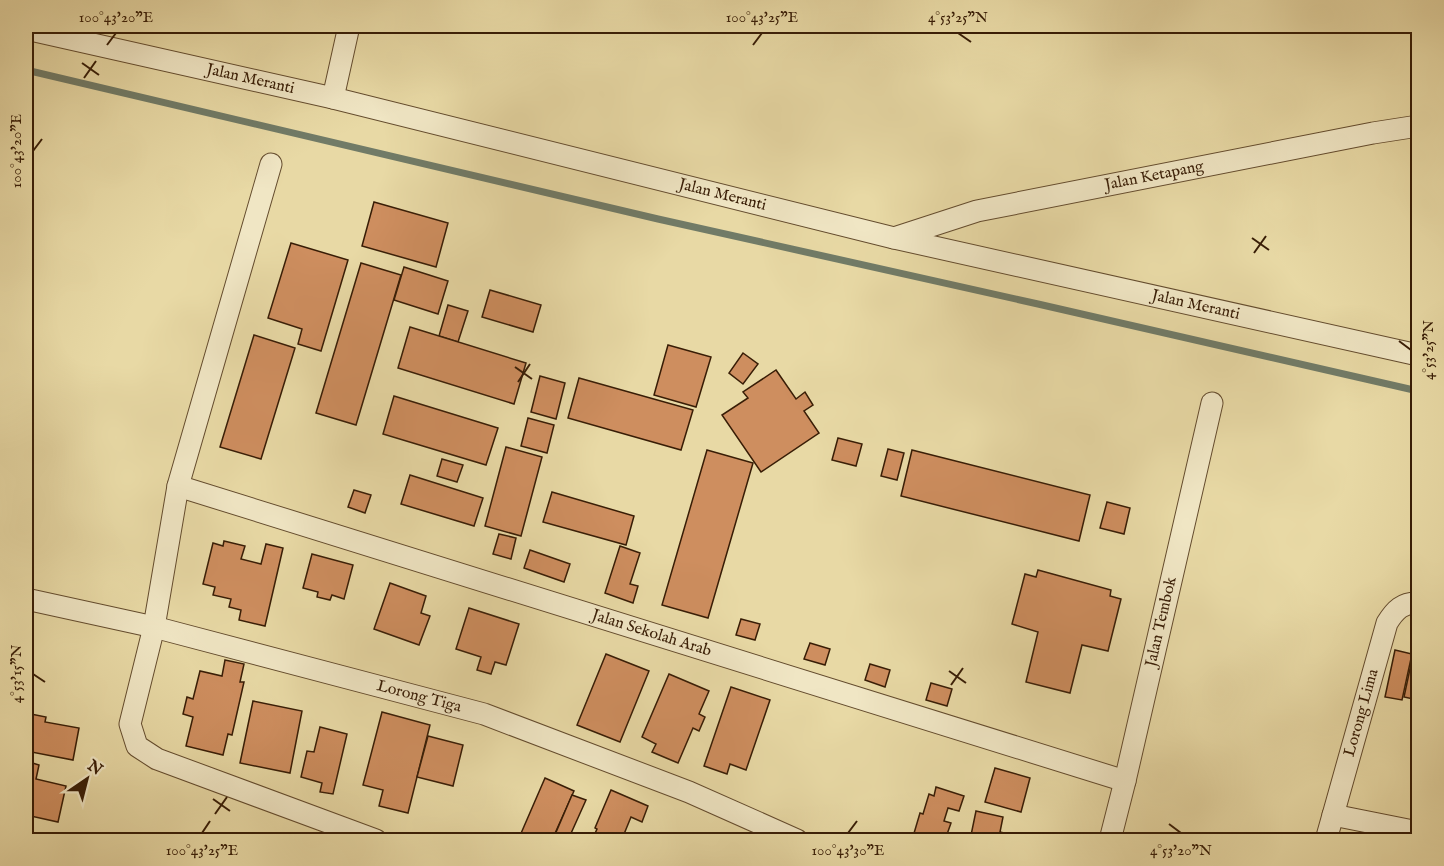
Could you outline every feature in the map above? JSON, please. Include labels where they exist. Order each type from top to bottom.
[{"type":"street","points":[[333,98],[349,26]]},
{"type":"street","name":"Jalan Meranti","points":[[26,28],[333,98],[894,238],[1419,355]]},
{"type":"street","name":"Jalan Ketapang","points":[[894,238],[977,212],[1362,135],[1419,126]]},
{"type":"street","points":[[271,164],[178,486],[154,627],[130,724],[137,746],[157,759],[375,840]]},
{"type":"street","name":"Jalan Tembok","points":[[1110,840],[1212,403]]},
{"type":"street","name":"Jalan Sekolah Arab","points":[[178,486],[1125,781]]},
{"type":"street","name":"Lorong Tiga","points":[[26,599],[154,627],[484,714],[689,792],[797,840]]},
{"type":"street","name":"Lorong Lima","points":[[1326,840],[1387,622],[1395,610],[1403,605],[1419,603]]},
{"type":"street","points":[[1333,815],[1419,832]]},
{"type":"building","points":[[374,202],[448,223],[436,267],[362,246]]},
{"type":"building","points":[[291,243],[348,260],[321,351],[298,344],[302,329],[268,318]]},
{"type":"building","points":[[361,263],[401,275],[356,425],[316,413]]},
{"type":"building","points":[[404,267],[448,281],[438,314],[394,300]]},
{"type":"building","points":[[490,290],[541,305],[533,332],[482,317]]},
{"type":"building","points":[[448,305],[468,311],[458,342],[439,336]]},
{"type":"building","points":[[410,327],[526,363],[514,404],[398,368]]},
{"type":"building","points":[[254,335],[295,348],[261,459],[220,447]]},
{"type":"building","points":[[668,345],[711,357],[696,407],[654,395]]},
{"type":"building","points":[[743,353],[758,364],[743,384],[729,373]]},
{"type":"building","points":[[776,370],[796,399],[805,392],[813,405],[804,411],[819,433],[761,472],[722,415],[748,398],[743,392]]},
{"type":"building","points":[[540,376],[565,383],[556,419],[531,412]]},
{"type":"building","points":[[579,378],[693,410],[681,450],[568,418]]},
{"type":"building","points":[[394,396],[498,428],[486,465],[383,434]]},
{"type":"building","points":[[528,418],[554,425],[547,453],[521,446]]},
{"type":"building","points":[[838,438],[862,444],[856,466],[832,460]]},
{"type":"building","points":[[506,447],[542,457],[521,536],[485,526]]},
{"type":"building","points":[[888,449],[904,453],[897,480],[881,476]]},
{"type":"building","points":[[707,450],[753,463],[708,618],[662,605]]},
{"type":"building","points":[[912,450],[1090,495],[1079,541],[901,496]]},
{"type":"building","points":[[442,459],[463,465],[457,482],[437,476]]},
{"type":"building","points":[[410,475],[483,498],[474,526],[401,504]]},
{"type":"building","points":[[354,490],[371,495],[365,513],[348,507]]},
{"type":"building","points":[[552,492],[634,516],[626,545],[543,522]]},
{"type":"building","points":[[1107,502],[1130,508],[1124,534],[1100,528]]},
{"type":"building","points":[[499,534],[516,538],[511,559],[493,554]]},
{"type":"building","points":[[224,541],[245,546],[241,559],[261,564],[266,544],[283,548],[265,626],[239,620],[241,610],[229,607],[231,599],[213,595],[215,587],[203,584],[213,543],[223,546]]},
{"type":"building","points":[[620,546],[640,553],[630,584],[638,586],[633,603],[605,593]]},
{"type":"building","points":[[530,550],[570,564],[564,582],[524,568]]},
{"type":"building","points":[[312,554],[353,565],[344,599],[332,595],[330,600],[317,597],[318,592],[303,588]]},
{"type":"building","points":[[1038,570],[1111,590],[1110,596],[1121,599],[1108,651],[1082,645],[1070,693],[1026,682],[1038,632],[1012,624],[1025,574],[1036,577]]},
{"type":"building","points":[[390,583],[426,596],[421,613],[430,616],[419,645],[374,629]]},
{"type":"building","points":[[469,608],[519,624],[506,665],[495,662],[491,674],[477,670],[481,657],[456,649]]},
{"type":"building","points":[[741,619],[760,624],[755,640],[736,635]]},
{"type":"building","points":[[810,643],[830,649],[825,665],[804,659]]},
{"type":"building","points":[[1395,650],[1412,654],[1402,700],[1385,697]]},
{"type":"building","points":[[1414,650],[1418,651],[1418,700],[1404,697]]},
{"type":"building","points":[[606,654],[649,671],[620,742],[577,725]]},
{"type":"building","points":[[225,660],[244,664],[240,682],[244,682],[232,735],[228,734],[223,755],[186,746],[193,717],[183,714],[187,697],[193,699],[200,671],[222,676]]},
{"type":"building","points":[[870,664],[890,670],[885,687],[865,680]]},
{"type":"building","points":[[669,674],[709,691],[699,714],[705,717],[699,731],[693,728],[678,763],[652,752],[656,744],[642,737]]},
{"type":"building","points":[[931,683],[952,689],[947,706],[926,700]]},
{"type":"building","points":[[731,687],[770,700],[746,770],[730,764],[727,774],[704,766]]},
{"type":"building","points":[[253,701],[302,711],[290,773],[240,763]]},
{"type":"building","points":[[382,712],[430,725],[408,813],[379,806],[383,790],[363,785]]},
{"type":"building","points":[[26,713],[46,717],[45,722],[79,728],[73,760],[26,751]]},
{"type":"building","points":[[320,727],[347,734],[333,794],[320,792],[322,783],[301,777],[307,751],[314,752]]},
{"type":"building","points":[[428,736],[463,745],[453,786],[417,777]]},
{"type":"building","points":[[26,761],[39,765],[36,779],[66,786],[58,822],[26,815]]},
{"type":"building","points":[[995,768],[1030,778],[1021,812],[985,802]]},
{"type":"building","points":[[545,778],[574,791],[552,840],[519,838]]},
{"type":"building","points":[[936,787],[964,796],[959,811],[948,808],[944,821],[951,823],[945,840],[912,840],[920,813],[923,814],[929,794],[934,796]]},
{"type":"building","points":[[611,790],[648,806],[642,822],[631,817],[622,839],[614,836],[612,840],[592,840],[597,829],[595,828]]},
{"type":"building","points":[[572,795],[586,800],[568,840],[561,840],[554,837]]},
{"type":"building","points":[[976,811],[1003,817],[1000,832],[1020,837],[1019,840],[970,840]]},
{"type":"waterway","points":[[26,70],[658,219],[1418,391]]}]
